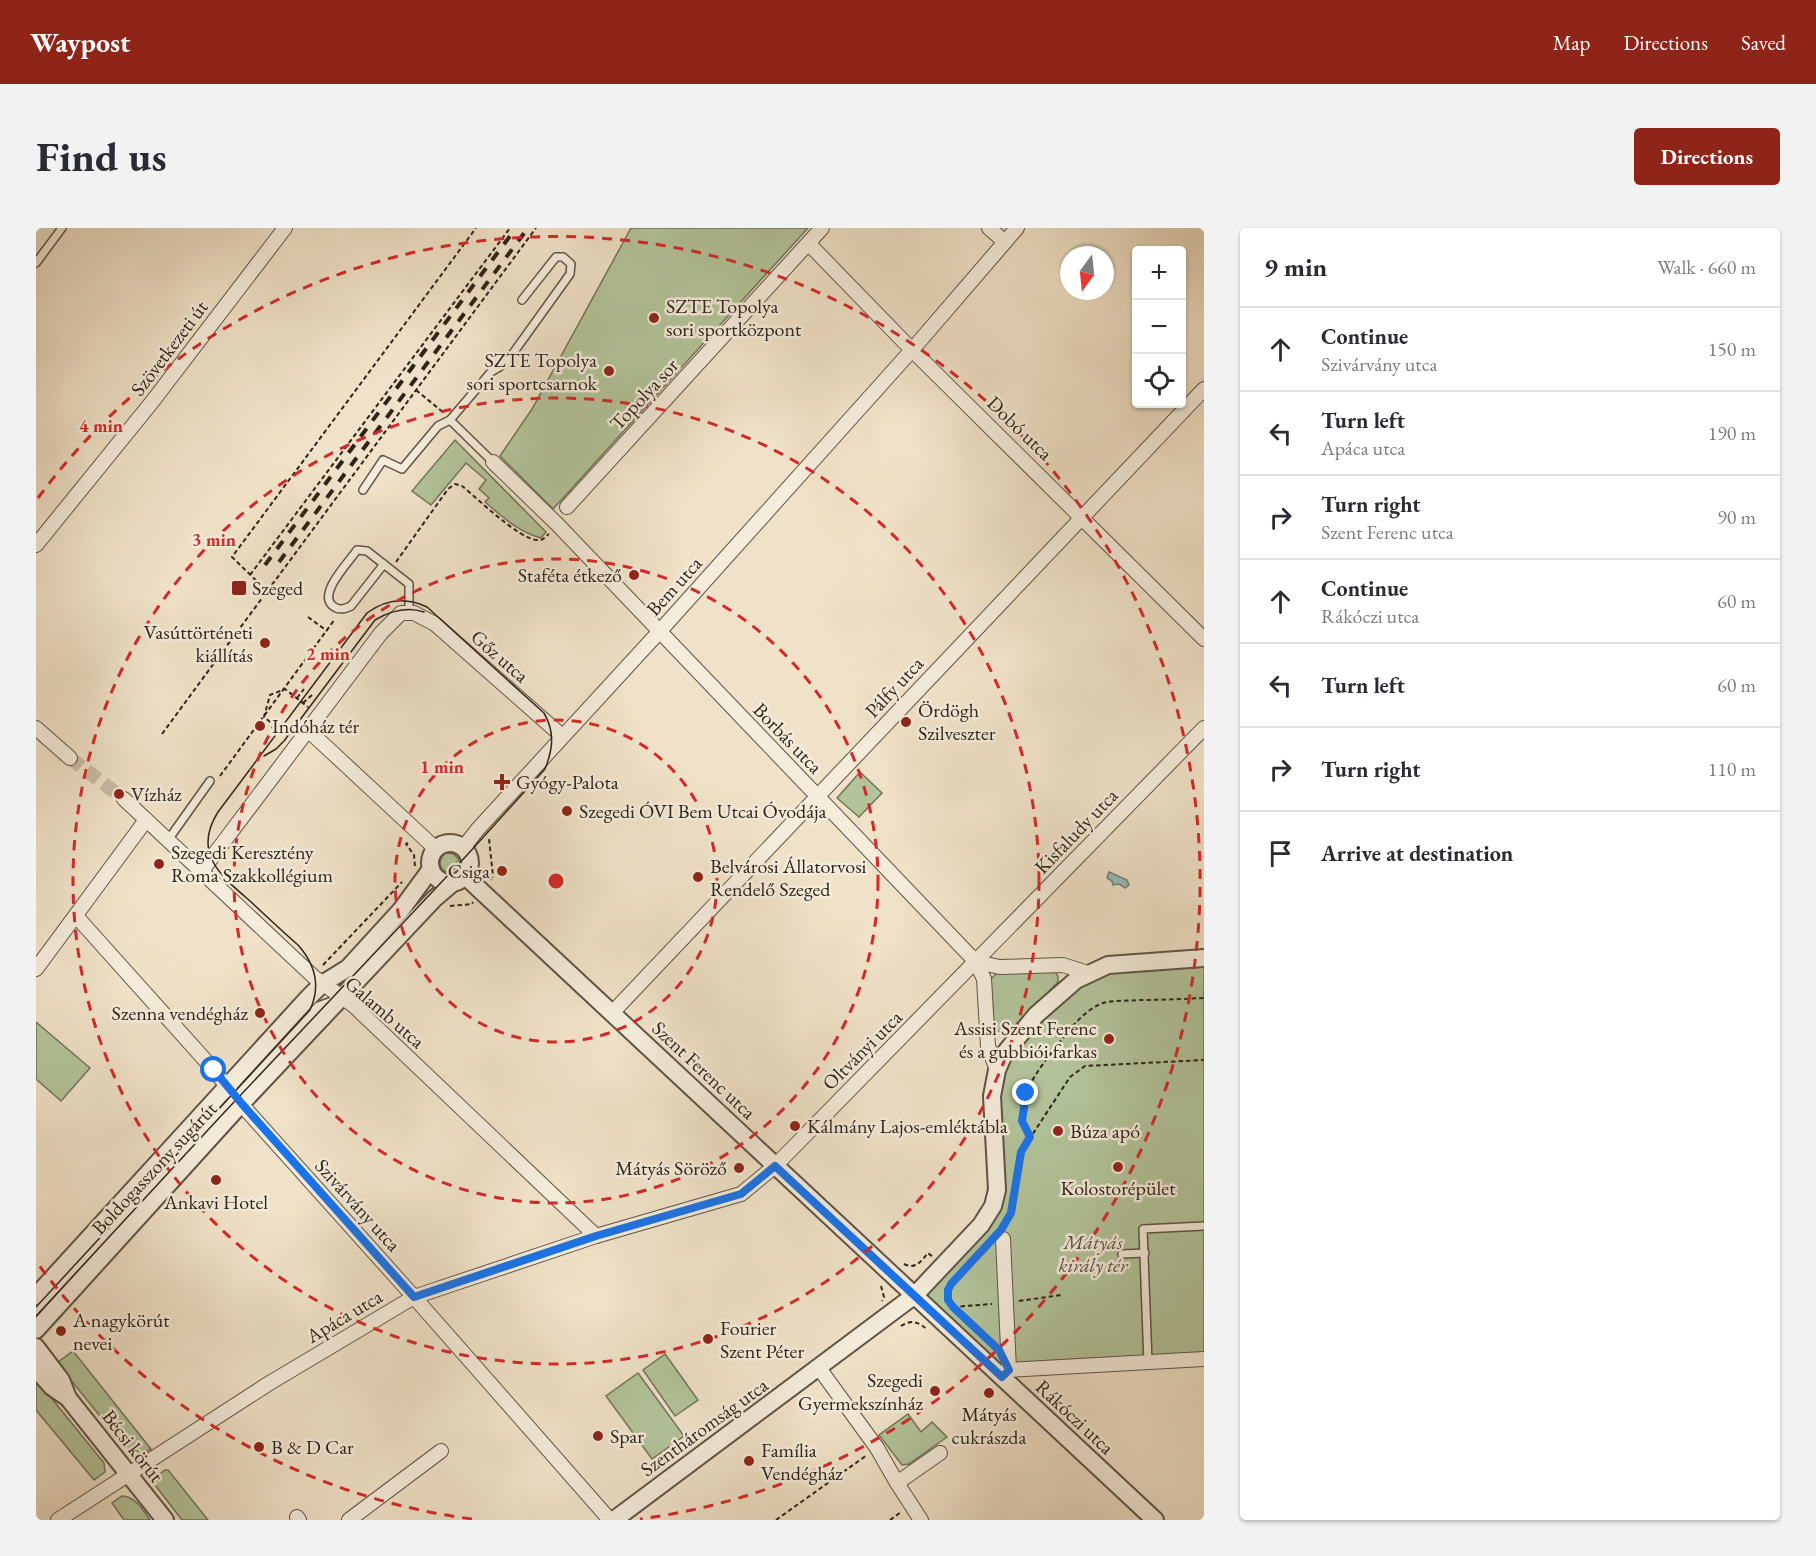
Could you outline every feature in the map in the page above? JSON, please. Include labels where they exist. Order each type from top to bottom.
[{"type":"street","name":"Szövetkezeti út","points":[[36,545],[152,402],[285,228]]},
{"type":"street","name":"Topolya sor","points":[[567,507],[822,228]]},
{"type":"street","points":[[989,228],[1005,242]]},
{"type":"street","name":"Bem utca","points":[[463,848],[912,350],[1017,228]]},
{"type":"street","name":"Dobó utca","points":[[808,244],[1204,639]]},
{"type":"street","name":"Pálfy utca","points":[[612,1012],[1204,389]]},
{"type":"street","name":"Borbás utca","points":[[493,462],[558,525],[976,962],[984,979],[988,1046],[997,1070]]},
{"type":"street","points":[[201,872],[385,628],[400,613],[409,612]]},
{"type":"street","name":"Gőz utca","points":[[409,612],[422,615],[435,624],[562,736]]},
{"type":"street","points":[[36,728],[70,758]]},
{"type":"street","name":"Kisfaludy utca","points":[[976,962],[1204,728]]},
{"type":"street","points":[[308,730],[436,849]]},
{"type":"street","name":"Galamb utca","points":[[124,799],[322,984],[343,997],[596,1236]]},
{"type":"street","points":[[36,969],[146,820]]},
{"type":"street","points":[[447,843],[463,848],[470,860],[468,871],[460,879],[446,882],[423,868],[436,849],[447,843]]},
{"type":"street","name":"Boldogasszony sugárút","points":[[36,1330],[235,1096],[322,984],[348,968],[400,910],[423,868]]},
{"type":"street","name":"Szent Ferenc utca","points":[[460,879],[612,1012],[915,1295]]},
{"type":"street","name":"Boldogasszony sugárút","points":[[36,1296],[235,1096],[343,997],[434,899],[460,879]]},
{"type":"street","name":"Szivárvány utca","points":[[76,916],[612,1520]]},
{"type":"street","points":[[915,1295],[981,1225],[993,1206],[997,1190],[992,1096],[997,1070],[1004,1054],[1036,1015],[1076,980],[1108,965],[1204,958]]},
{"type":"street","points":[[976,962],[1000,967],[1063,965],[1088,973]]},
{"type":"street","name":"Oltványi utca","points":[[775,1166],[976,962]]},
{"type":"street","name":"Apáca utca","points":[[58,1520],[268,1384],[414,1297],[596,1236],[741,1194],[775,1166]]},
{"type":"street","points":[[999,1236],[1005,1373],[1204,1359]]},
{"type":"street","name":"Szentháromság utca","points":[[612,1520],[915,1295]]},
{"type":"street","name":"Rákóczi utca","points":[[915,1295],[1005,1373],[1155,1520]]},
{"type":"street","name":"Bécsi körút","points":[[36,1347],[61,1380],[68,1398]]},
{"type":"street","points":[[819,1368],[877,1448],[921,1520]]},
{"type":"street","name":"Bécsi körút","points":[[36,1369],[52,1387],[68,1398],[165,1520]]},
{"type":"street","points":[[349,1520],[441,1451]]},
{"type":"street","points":[[897,1484],[940,1453]]},
{"type":"lane","points":[[36,263],[63,228]]},
{"type":"lane","points":[[363,490],[383,460],[402,469],[438,426],[450,420],[491,372],[506,363],[570,274],[571,264],[563,256],[556,257],[522,300]]},
{"type":"lane","points":[[450,420],[493,462]]},
{"type":"lane","points":[[384,564],[351,606],[337,609],[329,603],[328,589],[357,550],[367,551],[384,564],[409,584],[409,612]]},
{"type":"lane","points":[[168,840],[210,781]]},
{"type":"lane","points":[[318,1006],[322,984]]},
{"type":"lane","points":[[318,1006],[343,997]]},
{"type":"lane","name":"Boldogasszony sugárút","points":[[36,1311],[318,1006]]},
{"type":"lane","points":[[1148,1362],[1143,1229],[1204,1226]]},
{"type":"lane","points":[[1122,1254],[1144,1253]]},
{"type":"path","points":[[268,595],[267,591],[232,558],[476,228]]},
{"type":"path","points":[[250,575],[510,228]]},
{"type":"path","points":[[162,734],[536,228]]},
{"type":"path","points":[[416,390],[450,420]]},
{"type":"path","points":[[391,570],[448,489],[455,484],[462,486],[526,537],[542,540],[550,533]]},
{"type":"path","points":[[267,591],[272,591]]},
{"type":"path","points":[[308,617],[327,631]]},
{"type":"path","points":[[210,781],[217,779],[335,619]]},
{"type":"path","points":[[285,689],[312,711]]},
{"type":"path","points":[[264,717],[270,694],[285,689]]},
{"type":"path","points":[[297,698],[304,689]]},
{"type":"path","points":[[302,703],[312,695]]},
{"type":"path","points":[[264,717],[292,738]]},
{"type":"path","points":[[417,832],[406,844],[423,868]]},
{"type":"path","points":[[488,882],[493,876],[489,839]]},
{"type":"path","points":[[442,908],[456,904],[471,904],[475,899]]},
{"type":"path","points":[[1030,1137],[1022,1121],[1023,1105],[1032,1080],[1085,1014],[1094,1007],[1113,1001],[1204,998]]},
{"type":"path","points":[[1005,1373],[999,1350],[957,1311],[948,1300],[948,1290],[951,1284],[999,1236],[1011,1213],[1021,1152],[1030,1137],[1070,1077],[1085,1066],[1204,1060]]},
{"type":"path","points":[[898,1260],[913,1267],[928,1253],[934,1258]]},
{"type":"path","points":[[881,1286],[884,1297],[881,1302]]},
{"type":"path","points":[[952,1317],[961,1306]]},
{"type":"path","points":[[899,1327],[910,1322],[918,1322],[930,1331]]},
{"type":"path","points":[[776,1520],[877,1448]]},
{"type":"green space","name":"SZTE Topolya sori sportközpont","points":[[631,228],[808,228],[553,509],[500,456],[532,409]]},
{"type":"green space","points":[[455,440],[546,532],[541,538],[518,528],[485,502],[489,498],[479,489],[486,480],[466,463],[431,505],[412,491]]},
{"type":"green space","points":[[860,772],[882,793],[859,817],[837,798]]},
{"type":"green space","points":[[446,853],[454,854],[459,860],[446,872],[440,863]]},
{"type":"green space","name":"Mátyás király tér","points":[[1204,958],[1204,1359],[1001,1377],[915,1295],[988,1216],[992,1096],[1004,1054],[1088,973]]},
{"type":"green space","points":[[1055,972],[1058,982],[1008,1033],[1002,1033],[994,1027],[991,979],[997,973]]},
{"type":"green space","points":[[36,1022],[90,1068],[61,1101],[36,1079]]},
{"type":"green space","points":[[73,1351],[151,1449],[139,1456],[129,1452],[57,1363]]},
{"type":"green space","points":[[665,1354],[698,1400],[675,1416],[643,1370]]},
{"type":"green space","points":[[638,1373],[684,1436],[652,1459],[606,1396]]},
{"type":"green space","points":[[36,1379],[104,1463],[105,1472],[94,1480],[36,1410]]},
{"type":"green space","points":[[908,1414],[921,1432],[932,1422],[947,1437],[909,1464],[902,1465],[879,1435]]},
{"type":"green space","points":[[168,1470],[208,1520],[182,1520],[155,1485],[157,1476]]},
{"type":"green space","points":[[122,1496],[135,1501],[150,1520],[124,1520],[112,1503]]},
{"type":"water","points":[[1109,872],[1127,880],[1129,885],[1125,888],[1119,884],[1113,885],[1112,881],[1107,878]]},
{"type":"tunnel","points":[[70,758],[124,799]]},
{"type":"tram line","points":[[36,1307],[310,1010],[316,984],[309,960],[298,945],[220,873],[209,852],[208,840],[211,827],[218,812],[367,613],[381,605],[396,601],[411,602],[427,607],[544,713],[548,720],[552,741],[545,769],[36,1316]]},
{"type":"tram line","points":[[264,756],[284,741],[375,620],[398,610],[411,609],[424,612]]},
{"type":"railway","points":[[265,565],[516,228]]},
{"type":"railway","points":[[279,562],[528,228]]},
{"type":"place","name":"SZTE Topolya sori sportközpont","points":[[654,318]]},
{"type":"place","name":"SZTE Topolya sori sportcsarnok","points":[[609,371]]},
{"type":"place","name":"Staféta étkező","points":[[634,575]]},
{"type":"place","name":"Szeged","points":[[239,588]]},
{"type":"place","name":"Vasúttörténeti kiállítás","points":[[265,643]]},
{"type":"place","name":"Ördögh Szilveszter","points":[[906,722]]},
{"type":"place","name":"Indóház tér","points":[[260,726]]},
{"type":"place","name":"Gyógy-Palota","points":[[502,782]]},
{"type":"place","name":"Vízház","points":[[119,794]]},
{"type":"place","name":"Szegedi ÓVI Bem Utcai Óvodája","points":[[567,811]]},
{"type":"place","name":"Szegedi Keresztény Roma Szakkollégium","points":[[159,864]]},
{"type":"place","name":"Csiga","points":[[502,871]]},
{"type":"place","name":"Belvárosi Állatorvosi Rendelő Szeged","points":[[698,877]]},
{"type":"place","name":"Szenna vendégház","points":[[260,1013]]},
{"type":"place","name":"Assisi Szent Ferenc és a gubbiói farkas","points":[[1109,1039]]},
{"type":"place","name":"Kálmány Lajos-emléktábla","points":[[795,1126]]},
{"type":"place","name":"Búza apó","points":[[1058,1131]]},
{"type":"place","name":"Kolostorépület","points":[[1118,1167]]},
{"type":"place","name":"Mátyás Söröző","points":[[739,1168]]},
{"type":"place","name":"Ankavi Hotel","points":[[216,1180]]},
{"type":"place","name":"A nagykörút nevei","points":[[61,1331]]},
{"type":"place","name":"Fourier Szent Péter","points":[[708,1339]]},
{"type":"place","name":"Szegedi Gyermekszínház","points":[[935,1391]]},
{"type":"place","name":"Mátyás cukrászda","points":[[989,1393]]},
{"type":"place","name":"Spar","points":[[598,1436]]},
{"type":"place","name":"B & D Car","points":[[259,1447]]},
{"type":"place","name":"Família Vendégház","points":[[749,1461]]},
{"type":"route","points":[[214,1070],[414,1297],[596,1236],[741,1194],[775,1166],[1002,1377],[1009,1370],[999,1350],[953,1307],[948,1300],[948,1290],[956,1278],[1001,1230],[1011,1213],[1021,1152],[1030,1137],[1022,1121],[1026,1093]]}]
